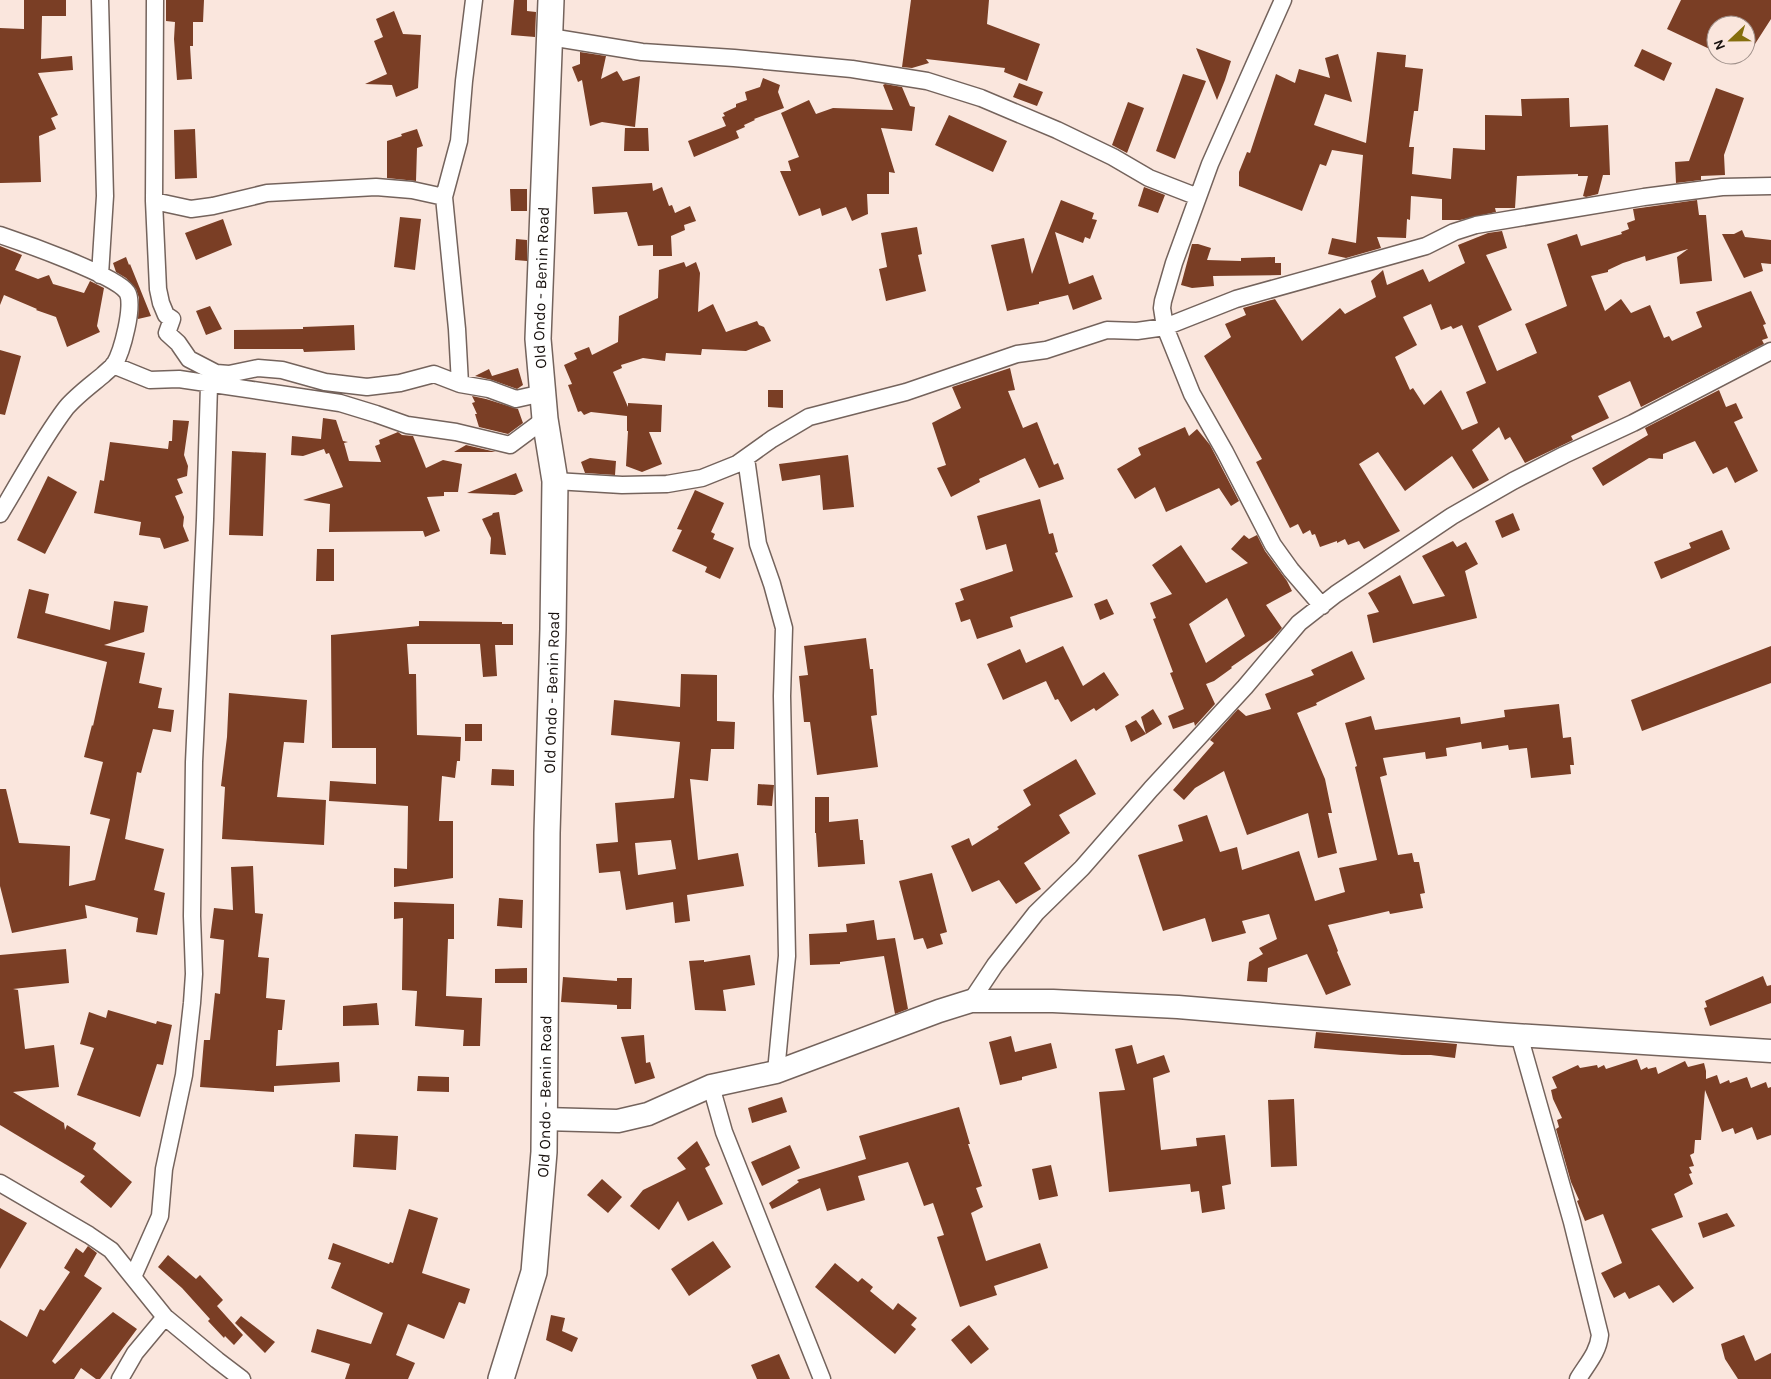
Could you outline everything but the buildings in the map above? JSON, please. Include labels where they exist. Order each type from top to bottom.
[{"type":"main road","name":"Old Ondo - Benin Road","points":[[501,1379],[534,1272],[544,1152],[547,832],[555,481],[545,419],[538,339],[542,191],[551,0]]},
{"type":"street","points":[[100,0],[104,196],[100,275]]},
{"type":"street","points":[[155,0],[154,201],[158,289],[166,315],[172,319],[166,333],[178,343],[189,359],[216,373],[229,374],[258,368],[282,370],[325,382],[367,387],[400,383],[434,374],[460,384],[489,389],[516,399],[543,393]]},
{"type":"street","points":[[460,384],[457,329],[444,197],[459,141],[474,0]]},
{"type":"street","points":[[1283,0],[1210,164],[1174,263],[1163,301],[1165,327],[1192,394],[1226,452],[1273,545],[1291,570],[1322,606]]},
{"type":"street","points":[[550,37],[674,56],[734,58],[852,69],[927,81],[981,98],[1057,130],[1105,153],[1149,178],[1198,197]]},
{"type":"street","points":[[555,481],[667,484],[702,478],[737,464],[772,439],[809,417],[906,392],[1017,354],[1070,344],[1107,330],[1137,331],[1165,327],[1236,299],[1426,246],[1454,232],[1476,225],[1644,197],[1722,187],[1771,186]]},
{"type":"street","points":[[154,201],[191,209],[213,206],[267,193],[376,187],[412,190],[444,197]]},
{"type":"street","points":[[0,235],[33,246],[119,283],[130,296],[128,321],[121,348],[113,365],[68,406],[45,437],[0,514]]},
{"type":"street","points":[[971,1001],[995,965],[1036,913],[1082,868],[1157,782],[1245,687],[1299,623],[1387,559],[1467,507],[1564,455],[1633,423],[1771,351]]},
{"type":"street","points":[[113,365],[150,380],[179,379],[340,404],[407,425],[456,432],[510,445],[545,419]]},
{"type":"street","points":[[133,1277],[160,1216],[164,1169],[184,1075],[192,1003],[194,974],[192,916],[194,762],[209,385]]},
{"type":"street","points":[[746,458],[758,544],[772,584],[784,628],[782,696],[787,956],[776,1072]]},
{"type":"street","points":[[544,1119],[618,1121],[648,1114],[711,1086],[776,1072],[939,1011],[971,1001],[1054,1001],[1178,1007],[1519,1035],[1771,1051]]},
{"type":"street","points":[[1519,1035],[1572,1222],[1600,1334],[1599,1343],[1594,1355],[1578,1379]]},
{"type":"street","points":[[711,1086],[724,1132],[822,1379]]},
{"type":"street","points":[[0,1183],[89,1234],[111,1250],[165,1316],[242,1379]]},
{"type":"street","points":[[120,1379],[135,1354],[165,1316]]}]
